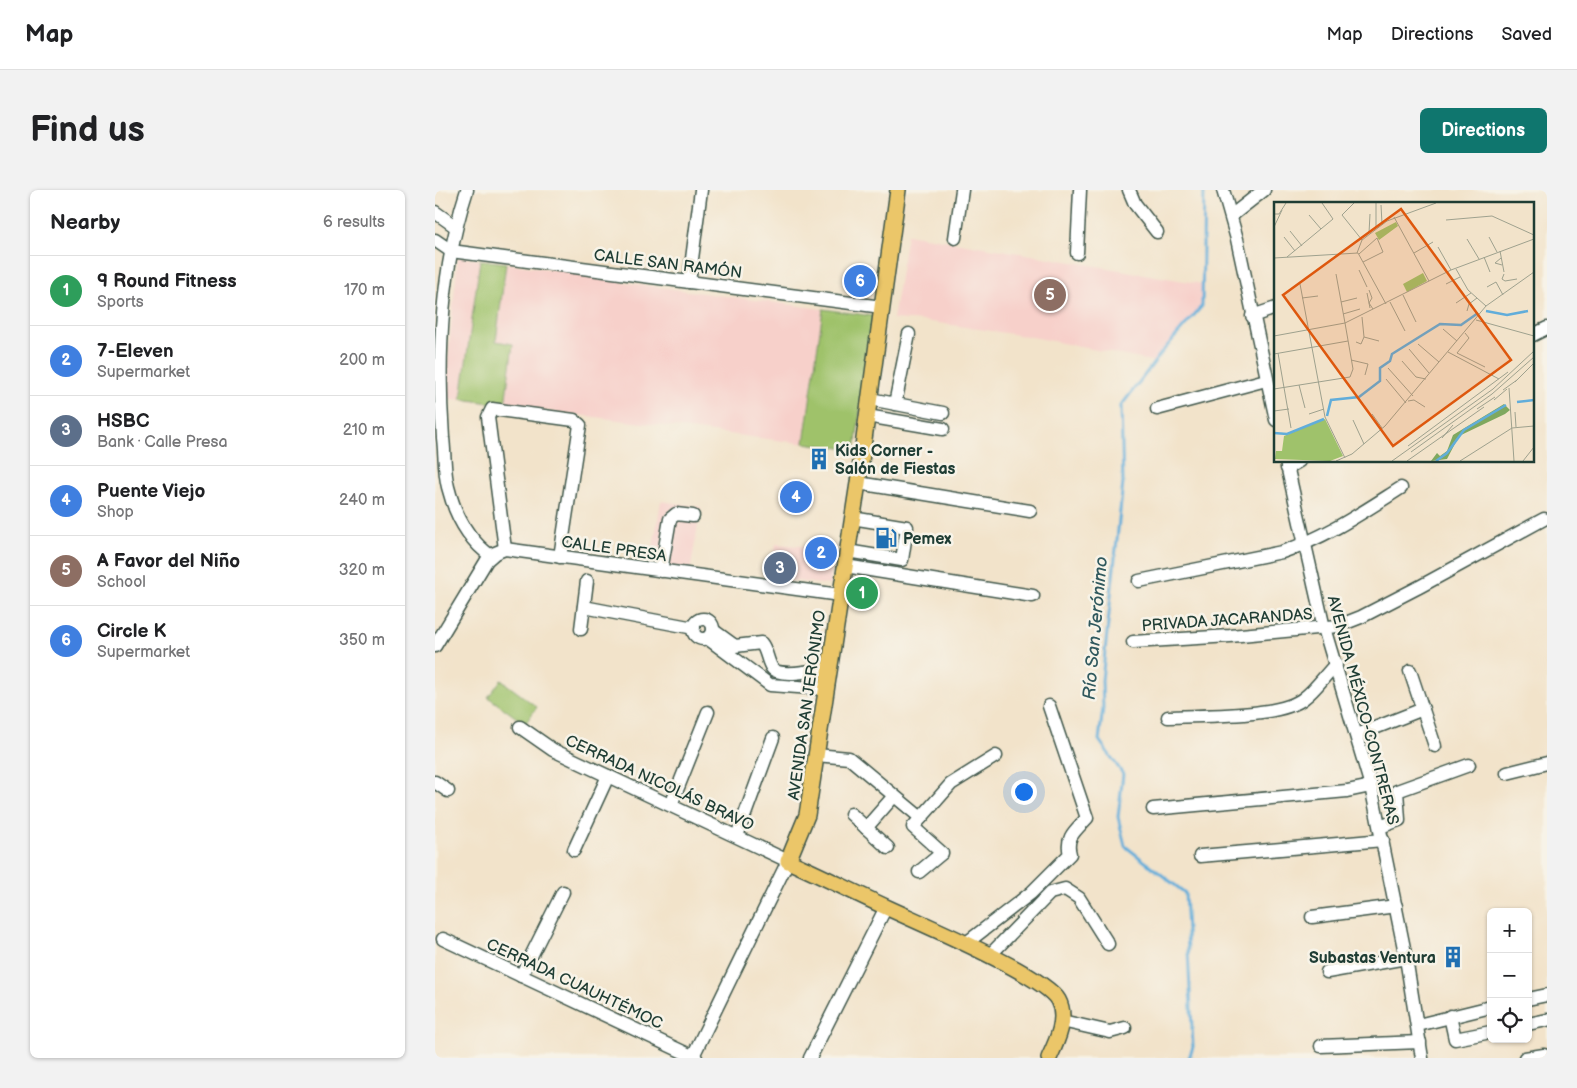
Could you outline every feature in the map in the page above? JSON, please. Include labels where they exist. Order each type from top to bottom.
[{"type":"main road","name":"AVENIDA SAN JERÓNIMO","points":[[788,861],[807,815],[870,399],[898,190]]},
{"type":"main road","points":[[788,861],[965,944],[1034,980],[1049,990],[1057,999],[1062,1010],[1062,1021],[1049,1058]]},
{"type":"street","points":[[689,282],[701,190]]},
{"type":"street","points":[[955,238],[962,190]]},
{"type":"street","points":[[1077,253],[1080,190]]},
{"type":"street","points":[[1129,190],[1135,204],[1157,232]]},
{"type":"street","points":[[1223,190],[1231,216],[1274,411]]},
{"type":"street","points":[[1231,216],[1264,190]]},
{"type":"street","points":[[465,191],[439,298],[438,373],[441,487],[466,533],[491,556]]},
{"type":"street","points":[[435,212],[456,227]]},
{"type":"street","points":[[435,240],[451,251]]},
{"type":"street","name":"CALLE SAN RAMÓN","points":[[451,251],[882,307]]},
{"type":"street","points":[[1252,316],[1274,309]]},
{"type":"street","points":[[1535,334],[1547,328]]},
{"type":"street","points":[[895,404],[909,334]]},
{"type":"street","points":[[1157,409],[1267,380]]},
{"type":"street","points":[[870,399],[943,413]]},
{"type":"street","points":[[435,646],[491,556],[505,549],[488,417],[492,409],[574,420],[580,425],[560,556]]},
{"type":"street","points":[[867,416],[943,429]]},
{"type":"street","name":"AVENIDA MÉXICO-CONTRERAS","points":[[1286,464],[1323,628],[1371,786],[1406,958],[1422,1058]]},
{"type":"street","points":[[857,483],[1030,511]]},
{"type":"street","points":[[1139,581],[1282,552],[1303,545],[1356,516],[1401,488]]},
{"type":"street","points":[[661,571],[670,519],[676,514],[693,516]]},
{"type":"street","points":[[846,559],[902,560],[907,527],[852,518]]},
{"type":"street","name":"PRIVADA JACARANDAS","points":[[1133,642],[1323,628],[1361,617],[1544,519]]},
{"type":"street","name":"CALLE PRESA","points":[[505,549],[840,595]]},
{"type":"street","points":[[846,559],[1033,596]]},
{"type":"street","points":[[581,629],[587,581]]},
{"type":"street","points":[[584,607],[694,628],[697,637],[710,634],[735,646],[761,643],[772,668],[776,672],[807,672],[829,668]]},
{"type":"street","points":[[710,634],[770,685],[826,689]]},
{"type":"street","points":[[1168,717],[1273,711],[1291,706],[1304,699],[1335,664]]},
{"type":"street","points":[[1410,671],[1435,746]]},
{"type":"street","points":[[965,944],[1031,893],[1070,854],[1067,844],[1069,838],[1087,818],[1049,706]]},
{"type":"street","points":[[1357,735],[1423,710]]},
{"type":"street","points":[[671,805],[708,712]]},
{"type":"street","name":"CERRADA NICOLÁS BRAVO","points":[[520,727],[553,750],[788,861]]},
{"type":"street","points":[[737,836],[773,738]]},
{"type":"street","points":[[816,755],[849,758],[921,818]]},
{"type":"street","points":[[919,872],[942,853],[913,827],[951,784],[996,756]]},
{"type":"street","points":[[1507,773],[1547,763]]},
{"type":"street","points":[[1200,856],[1381,834],[1399,820],[1397,791],[1469,765]]},
{"type":"street","points":[[574,850],[608,776]]},
{"type":"street","points":[[435,782],[448,791]]},
{"type":"street","points":[[1153,809],[1347,791],[1371,786]]},
{"type":"street","points":[[866,828],[894,796]]},
{"type":"street","points":[[851,814],[888,848]]},
{"type":"street","points":[[693,1058],[788,861]]},
{"type":"street","points":[[989,956],[1050,894],[1065,889],[1079,898],[1108,944]]},
{"type":"street","points":[[521,976],[563,892]]},
{"type":"street","points":[[1312,917],[1395,906]]},
{"type":"street","points":[[810,1058],[886,907]]},
{"type":"street","name":"CERRADA CUAUHTÉMOC","points":[[443,939],[693,1058]]},
{"type":"street","points":[[1327,972],[1406,958]]},
{"type":"street","points":[[1532,998],[1547,995]]},
{"type":"street","points":[[1418,1025],[1487,1008]]},
{"type":"street","points":[[1451,1016],[1455,1039],[1487,1033]]},
{"type":"street","points":[[1532,1023],[1547,1020]]},
{"type":"street","points":[[1062,1021],[1110,1032],[1125,1028]]},
{"type":"street","points":[[1321,1046],[1420,1042]]},
{"type":"street","points":[[1525,1058],[1541,1054],[1545,1055],[1546,1058]]},
{"type":"shaded area","points":[[907,234],[1202,284],[1202,306],[1155,362],[1038,338],[925,321],[893,319]]},
{"type":"shaded area","points":[[458,257],[564,271],[607,280],[873,316],[855,450],[444,398]]},
{"type":"shaded area","points":[[661,501],[701,507],[690,572],[650,565]]},
{"type":"shaded area","points":[[776,544],[832,549],[830,585],[771,578]]},
{"type":"green space","points":[[480,260],[506,263],[496,341],[513,344],[505,405],[461,399]]},
{"type":"green space","points":[[823,309],[873,316],[855,450],[804,443]]},
{"type":"green space","points":[[501,680],[537,707],[525,724],[488,697]]},
{"type":"waterway","name":"Río San Jerónimo","points":[[1189,1058],[1193,1047],[1185,893],[1125,846],[1118,817],[1123,774],[1099,740],[1103,708],[1102,680],[1123,483],[1121,406],[1162,352],[1202,306],[1204,190]]},
{"type":"place","name":"Circle K","points":[[860,281]]},
{"type":"place","name":"A Favor del Niño","points":[[1050,295]]},
{"type":"place","name":"Kids Corner - Salón de Fiestas","points":[[819,459]]},
{"type":"place","name":"Puente Viejo","points":[[796,497]]},
{"type":"place","name":"Pemex","points":[[886,538]]},
{"type":"place","name":"7-Eleven","points":[[821,553]]},
{"type":"place","name":"HSBC","points":[[780,568]]},
{"type":"place","name":"9 Round Fitness","points":[[862,593]]},
{"type":"place","name":"Subastas Ventura","points":[[1453,957]]}]
